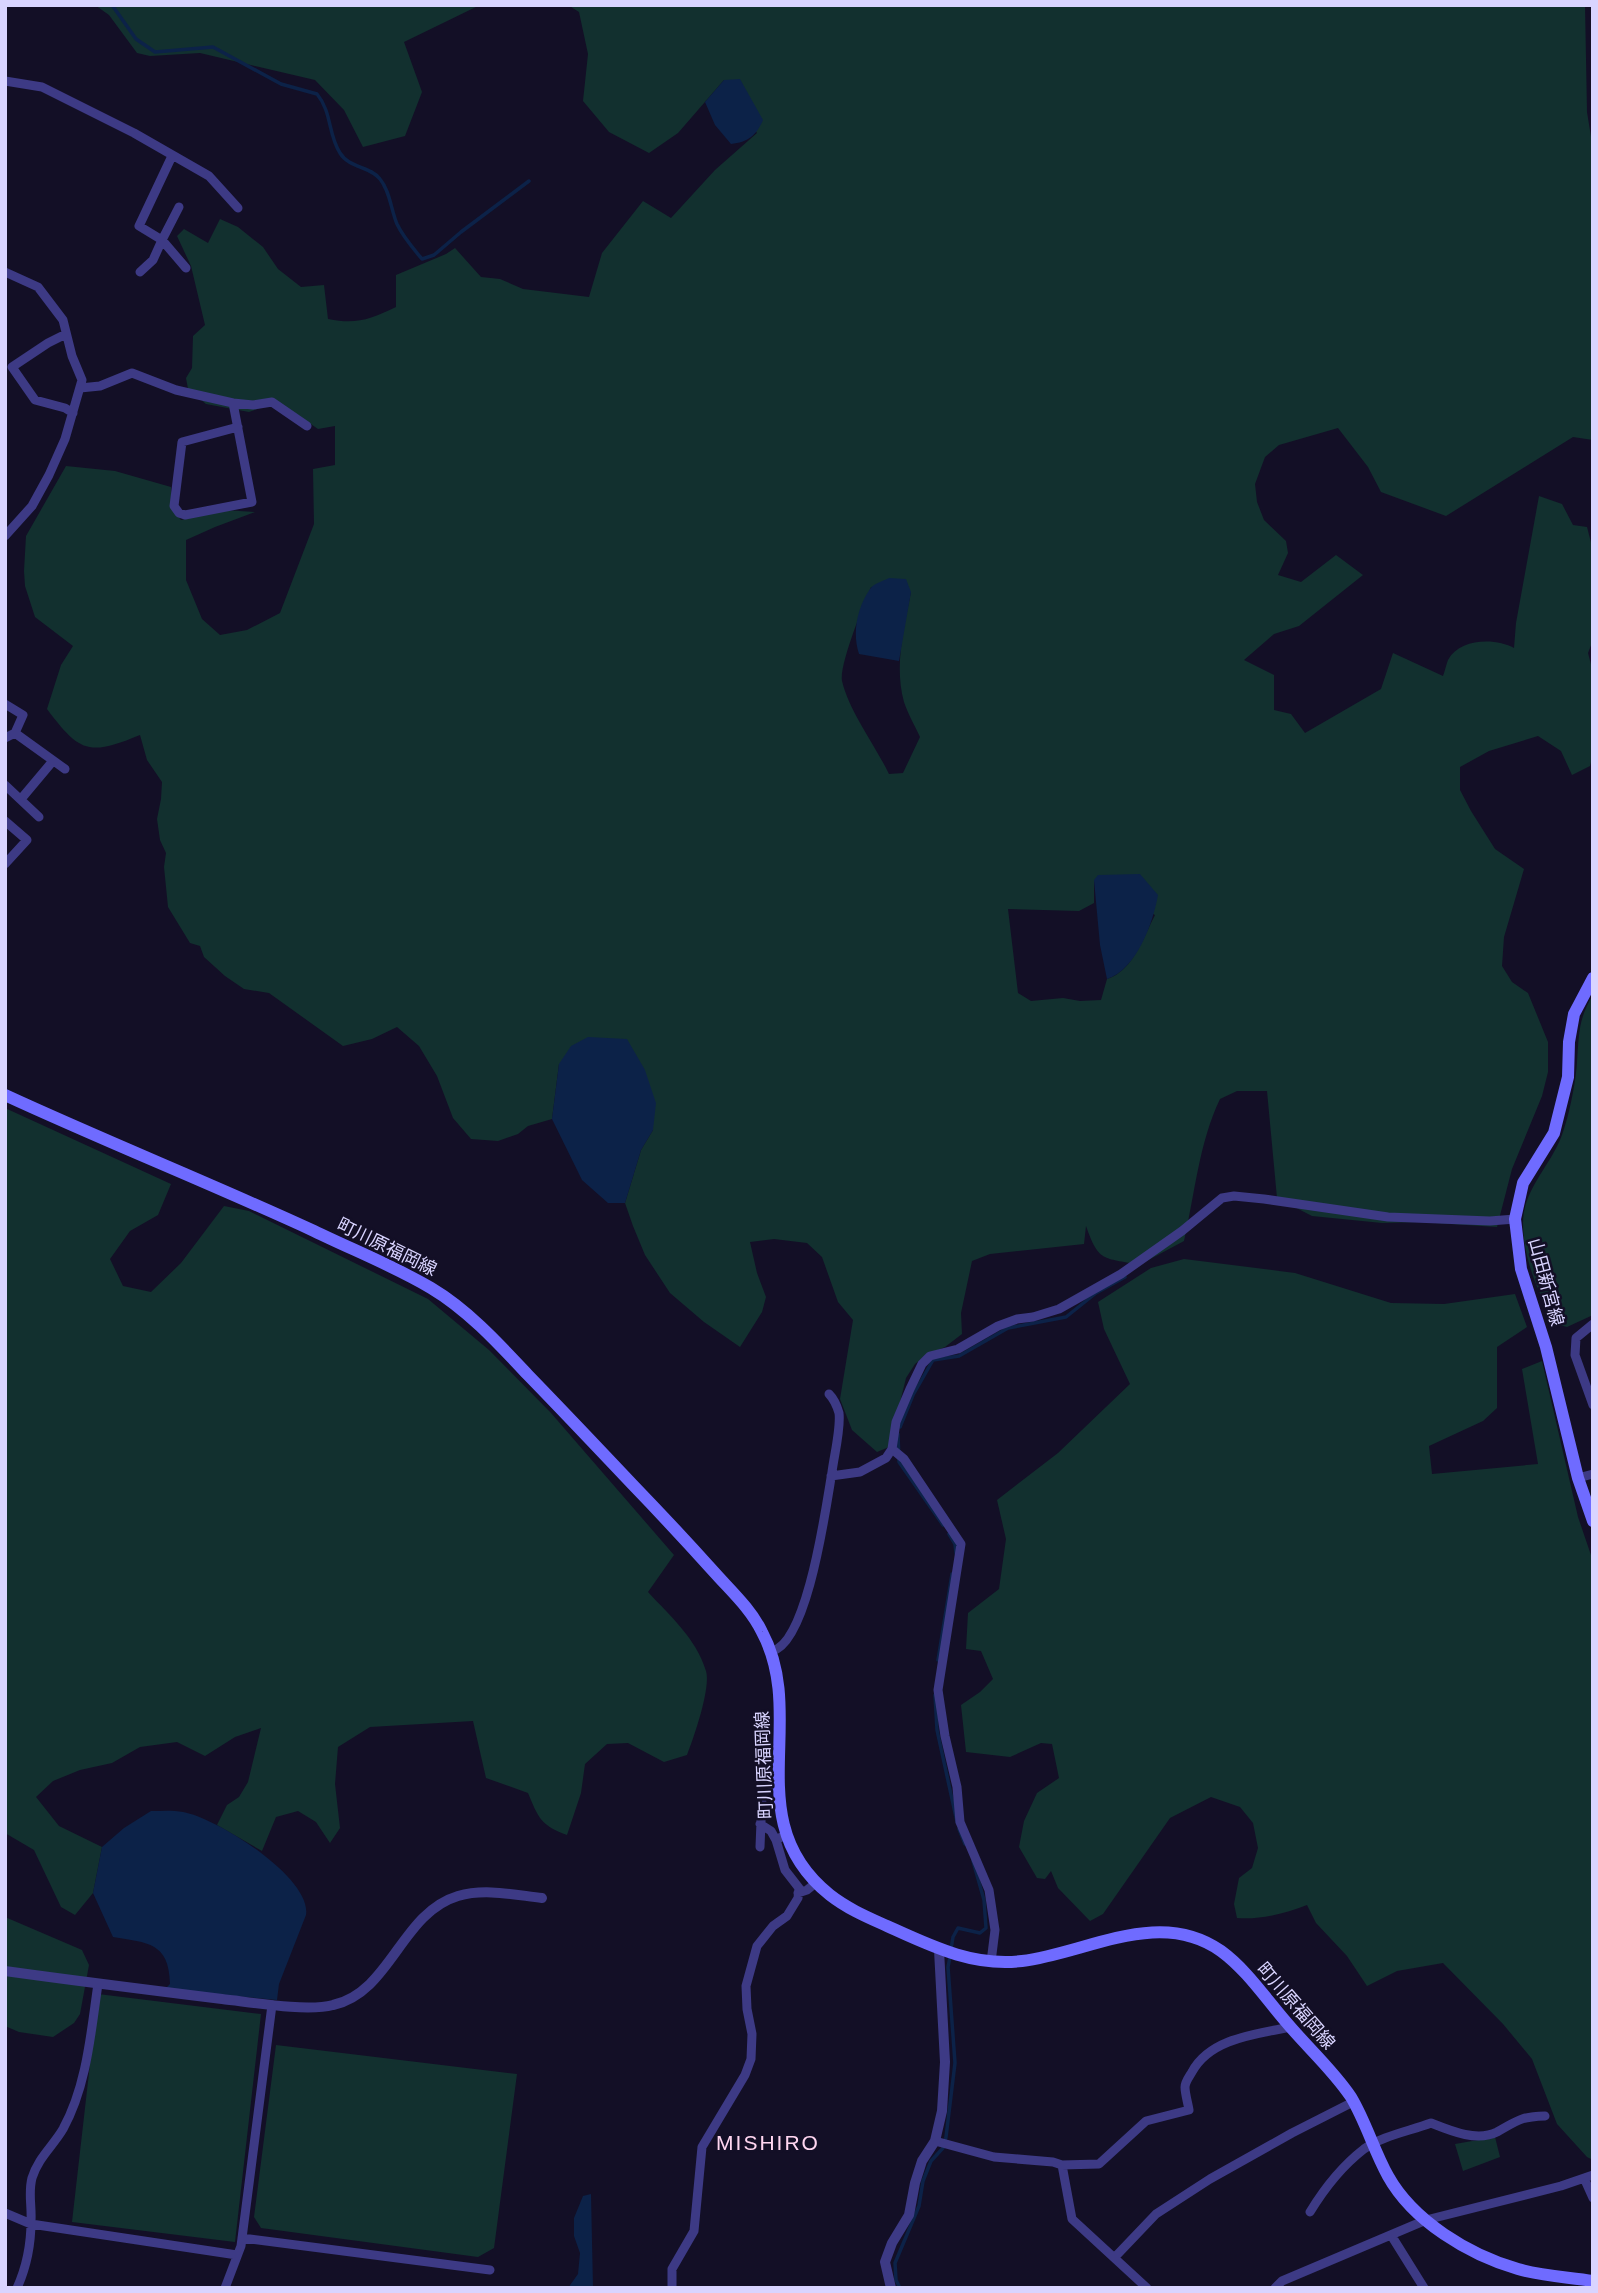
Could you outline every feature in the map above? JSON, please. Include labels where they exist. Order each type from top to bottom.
[{"type":"main road","name":"山田新宮線","points":[[1593,978],[1574,1014],[1569,1042],[1568,1077],[1554,1133],[1523,1183],[1515,1219],[1521,1269],[1546,1348],[1578,1478],[1593,1521]]},
{"type":"main road","name":"町川原福岡線","points":[[5,1095],[243,1199],[434,1289],[506,1352],[671,1524],[759,1625],[772,1651],[779,1701],[780,1838],[817,1882],[845,1907],[939,1950],[990,1962],[1024,1961],[1141,1933],[1169,1932],[1194,1937],[1218,1949],[1243,1970],[1338,2080],[1353,2102],[1386,2173],[1400,2195],[1426,2220],[1455,2241],[1511,2267],[1541,2275],[1593,2281]]},
{"type":"street","points":[[5,81],[41,87],[134,133],[209,176],[238,208]]},
{"type":"street","points":[[173,156],[139,226],[162,240],[186,268]]},
{"type":"street","points":[[139,272],[153,260],[179,207]]},
{"type":"street","points":[[5,272],[38,287],[63,320],[72,356],[82,380],[74,413],[49,475],[32,506],[5,536]]},
{"type":"street","points":[[66,334],[12,368],[35,400],[74,413]]},
{"type":"street","points":[[80,388],[100,386],[132,373],[176,390],[233,403],[253,405],[272,401],[307,426]]},
{"type":"street","points":[[233,403],[252,502],[185,515],[179,513],[174,506],[182,442],[237,427]]},
{"type":"street","points":[[5,704],[23,715],[15,733],[5,738]]},
{"type":"street","points":[[15,733],[65,769]]},
{"type":"street","points":[[21,799],[52,762]]},
{"type":"street","points":[[5,785],[39,817]]},
{"type":"street","points":[[5,821],[27,840],[5,864]]},
{"type":"street","points":[[831,1476],[868,1469],[886,1458],[892,1449],[896,1422],[922,1364],[930,1356],[958,1349],[1017,1318],[1034,1317],[1059,1309],[1121,1274],[1182,1231],[1222,1198],[1254,1198],[1388,1217],[1490,1221],[1515,1219]]},
{"type":"street","points":[[1593,1324],[1576,1338],[1574,1355],[1593,1405]]},
{"type":"street","points":[[772,1651],[780,1649],[789,1638],[817,1562],[839,1414],[829,1394]]},
{"type":"street","points":[[892,1449],[904,1459],[961,1544],[938,1690],[957,1787],[960,1822],[983,1871],[989,1891],[995,1930],[990,1962]]},
{"type":"street","points":[[1578,1478],[1593,1474]]},
{"type":"street","points":[[761,1847],[762,1797],[767,1788],[780,1788]]},
{"type":"street","points":[[671,2288],[672,2269],[694,2231],[702,2147],[745,2076],[751,2059],[752,2034],[746,1986],[757,1946],[773,1926],[787,1916],[799,1893],[799,1888],[785,1870],[780,1838],[760,1824]]},
{"type":"street","points":[[799,1893],[817,1882]]},
{"type":"street","points":[[5,1971],[272,2005],[322,2007],[357,1995],[370,1984],[418,1922],[443,1902],[458,1895],[492,1892],[542,1898]]},
{"type":"street","points":[[891,2288],[885,2262],[892,2243],[909,2215],[922,2161],[935,2141],[942,2110],[945,2063],[939,1950]]},
{"type":"street","points":[[17,2288],[27,2265],[31,2182],[36,2166],[62,2129],[73,2104],[86,2058],[98,1984]]},
{"type":"street","points":[[225,2288],[242,2238],[272,2005]]},
{"type":"street","points":[[935,2141],[994,2157],[1062,2165],[1099,2164],[1146,2121],[1189,2110],[1185,2085],[1203,2057],[1244,2036],[1290,2027]]},
{"type":"street","points":[[1115,2257],[1156,2214],[1210,2179],[1353,2102]]},
{"type":"street","points":[[1310,2212],[1325,2188],[1364,2149],[1374,2144],[1431,2123],[1450,2131],[1477,2136],[1495,2133],[1523,2117],[1545,2116]]},
{"type":"street","points":[[1062,2165],[1072,2219],[1147,2288]]},
{"type":"street","points":[[1275,2288],[1282,2281],[1426,2220],[1588,2177],[1593,2198]]},
{"type":"street","points":[[5,2213],[31,2224],[237,2255]]},
{"type":"street","points":[[1391,2235],[1424,2288]]},
{"type":"street","points":[[242,2238],[491,2270]]},
{"type":"green space","points":[[95,5],[480,5],[404,42],[422,92],[405,136],[363,147],[344,110],[315,80],[200,53],[150,56],[137,53],[109,15]]},
{"type":"green space","points":[[568,5],[1585,5],[1587,112],[1593,149],[1593,440],[1573,437],[1446,516],[1381,492],[1368,467],[1338,428],[1279,445],[1265,457],[1255,484],[1257,502],[1264,520],[1286,541],[1288,553],[1278,575],[1301,582],[1336,555],[1363,575],[1299,626],[1274,634],[1244,660],[1274,675],[1274,710],[1291,714],[1305,733],[1381,689],[1393,653],[1443,676],[1448,660],[1461,647],[1488,642],[1514,648],[1539,496],[1562,504],[1573,525],[1587,527],[1593,550],[1593,640],[1588,653],[1593,672],[1593,754],[1590,766],[1572,775],[1561,751],[1538,736],[1489,751],[1460,767],[1460,790],[1471,811],[1495,849],[1524,869],[1504,937],[1502,966],[1512,982],[1528,993],[1548,1042],[1548,1072],[1542,1096],[1512,1169],[1497,1227],[1420,1222],[1382,1223],[1312,1216],[1277,1198],[1267,1091],[1237,1091],[1220,1099],[1213,1116],[1202,1151],[1184,1241],[1139,1265],[1104,1256],[1095,1247],[1086,1226],[1084,1244],[990,1254],[972,1261],[961,1313],[962,1334],[915,1364],[906,1378],[889,1447],[877,1452],[852,1430],[840,1399],[853,1320],[838,1302],[822,1257],[807,1243],[774,1239],[750,1242],[766,1297],[762,1312],[740,1347],[704,1322],[670,1293],[645,1255],[633,1226],[625,1203],[641,1150],[653,1130],[559,1064],[552,1119],[528,1126],[518,1134],[498,1141],[471,1139],[453,1118],[437,1076],[419,1046],[397,1027],[372,1039],[343,1046],[269,993],[244,989],[204,957],[200,946],[190,943],[168,907],[164,867],[166,853],[160,840],[157,819],[162,782],[147,760],[140,735],[109,746],[87,746],[68,735],[47,709],[61,665],[73,646],[35,617],[25,586],[26,536],[66,466],[115,471],[171,487],[172,509],[181,520],[224,510],[255,512],[186,540],[186,580],[202,619],[220,635],[247,630],[280,613],[314,524],[313,469],[335,465],[335,426],[318,429],[295,413],[268,405],[249,412],[206,404],[188,389],[186,378],[192,368],[193,336],[205,325],[191,266],[177,236],[184,229],[208,243],[220,219],[238,227],[263,247],[278,269],[301,287],[324,285],[328,319],[338,321],[363,320],[396,307],[396,275],[455,248],[481,277],[500,279],[523,289],[589,297],[602,253],[643,201],[671,218],[715,170],[757,133],[724,80],[678,133],[649,153],[609,132],[583,101],[588,54],[579,12]],"holes":[[[871,587],[911,592],[901,647],[900,675],[904,702],[920,737],[903,773],[889,774],[856,716],[842,681],[848,649]],[[1094,881],[1155,915],[1141,943],[1124,969],[1107,979],[1101,1000],[1080,1001],[1063,998],[1031,1001],[1018,993],[1008,909],[1079,911],[1094,903]]]},
{"type":"green space","points":[[1593,995],[1593,1315],[1567,1327],[1556,1324],[1543,1300],[1529,1262],[1523,1223],[1527,1200],[1555,1150],[1566,1123],[1575,1080],[1580,1027]]},
{"type":"green space","points":[[5,1108],[171,1184],[158,1215],[130,1231],[110,1259],[123,1286],[151,1292],[181,1263],[224,1206],[249,1211],[428,1299],[489,1350],[551,1413],[674,1555],[648,1592],[689,1638],[706,1671],[704,1700],[687,1755],[664,1762],[628,1743],[607,1744],[585,1764],[581,1793],[567,1835],[551,1828],[542,1820],[528,1793],[486,1778],[473,1721],[370,1727],[338,1747],[335,1784],[340,1828],[330,1843],[316,1822],[298,1811],[276,1817],[262,1851],[217,1825],[227,1805],[239,1797],[248,1782],[261,1728],[235,1737],[205,1756],[177,1742],[140,1747],[112,1763],[80,1770],[53,1781],[36,1797],[59,1826],[102,1847],[93,1893],[75,1915],[61,1907],[34,1850],[5,1833]]},
{"type":"green space","points":[[1184,1259],[1295,1273],[1391,1303],[1444,1304],[1515,1294],[1527,1327],[1497,1347],[1497,1408],[1483,1421],[1429,1446],[1432,1474],[1538,1464],[1522,1369],[1542,1361],[1578,1517],[1593,1561],[1593,2160],[1587,2157],[1557,2124],[1532,2059],[1503,2024],[1443,1963],[1397,1971],[1367,1986],[1347,1956],[1316,1923],[1307,1905],[1273,1915],[1237,1918],[1234,1904],[1239,1878],[1252,1868],[1258,1848],[1253,1823],[1240,1807],[1211,1797],[1170,1818],[1103,1914],[1090,1921],[1058,1888],[1051,1871],[1045,1879],[1037,1878],[1019,1847],[1024,1821],[1037,1793],[1059,1778],[1052,1744],[1041,1743],[1010,1757],[966,1752],[961,1705],[993,1679],[981,1651],[966,1649],[968,1613],[999,1589],[1006,1539],[997,1500],[1058,1453],[1130,1384],[1104,1329],[1098,1302],[1151,1268]]},
{"type":"green space","points":[[5,1917],[82,1950],[89,1965],[80,2014],[74,2023],[53,2037],[19,2032],[5,2026]]},
{"type":"green space","points":[[98,1994],[261,2014],[235,2242],[72,2222]]},
{"type":"green space","points":[[276,2045],[517,2074],[494,2248],[478,2257],[261,2228],[254,2217]]},
{"type":"green space","points":[[1495,2137],[1500,2157],[1463,2171],[1455,2144]]},
{"type":"water","points":[[740,79],[763,120],[751,137],[731,144],[715,125],[705,102],[724,80]]},
{"type":"water","points":[[889,578],[906,579],[911,592],[899,661],[859,654],[856,638],[859,612],[866,596],[873,586]]},
{"type":"water","points":[[1140,874],[1158,895],[1152,919],[1142,944],[1127,966],[1107,979],[1100,945],[1094,880],[1098,875]]},
{"type":"water","points":[[588,1037],[627,1039],[645,1070],[656,1103],[653,1130],[641,1150],[625,1203],[608,1203],[582,1180],[552,1119],[559,1064],[571,1046]]},
{"type":"water","points":[[151,1811],[183,1812],[217,1825],[260,1852],[294,1884],[304,1900],[306,1915],[279,1984],[277,2000],[165,1989],[170,1984],[169,1970],[161,1952],[146,1943],[113,1937],[93,1893],[102,1847],[124,1828]]},
{"type":"water","points":[[591,2194],[593,2288],[568,2288],[578,2274],[580,2253],[574,2236],[574,2218],[583,2196]]},
{"type":"waterway","points":[[112,5],[136,39],[155,52],[213,47],[281,84],[317,94],[325,108],[333,139],[340,153],[349,162],[380,179],[399,229],[422,259],[434,255],[529,181]]},
{"type":"waterway","points":[[900,1427],[913,1395],[933,1360],[959,1356],[1008,1328],[1066,1317],[1096,1293],[1125,1277]]},
{"type":"waterway","points":[[898,1434],[899,1462],[943,1525]]},
{"type":"waterway","points":[[949,1534],[955,1544],[956,1553]]},
{"type":"waterway","points":[[938,1660],[952,1574]]},
{"type":"waterway","points":[[935,1695],[937,1730],[957,1822]]},
{"type":"waterway","points":[[959,1829],[965,1844]]},
{"type":"waterway","points":[[951,1949],[958,1928],[980,1933],[986,1928],[984,1900],[973,1861]]},
{"type":"waterway","points":[[900,2288],[896,2280],[895,2263],[919,2206],[923,2181],[931,2161],[943,2148],[946,2137],[955,2063],[948,1967],[950,1957]]},
{"type":"district","name":"MISHIRO","points":[[768,2143]]}]
